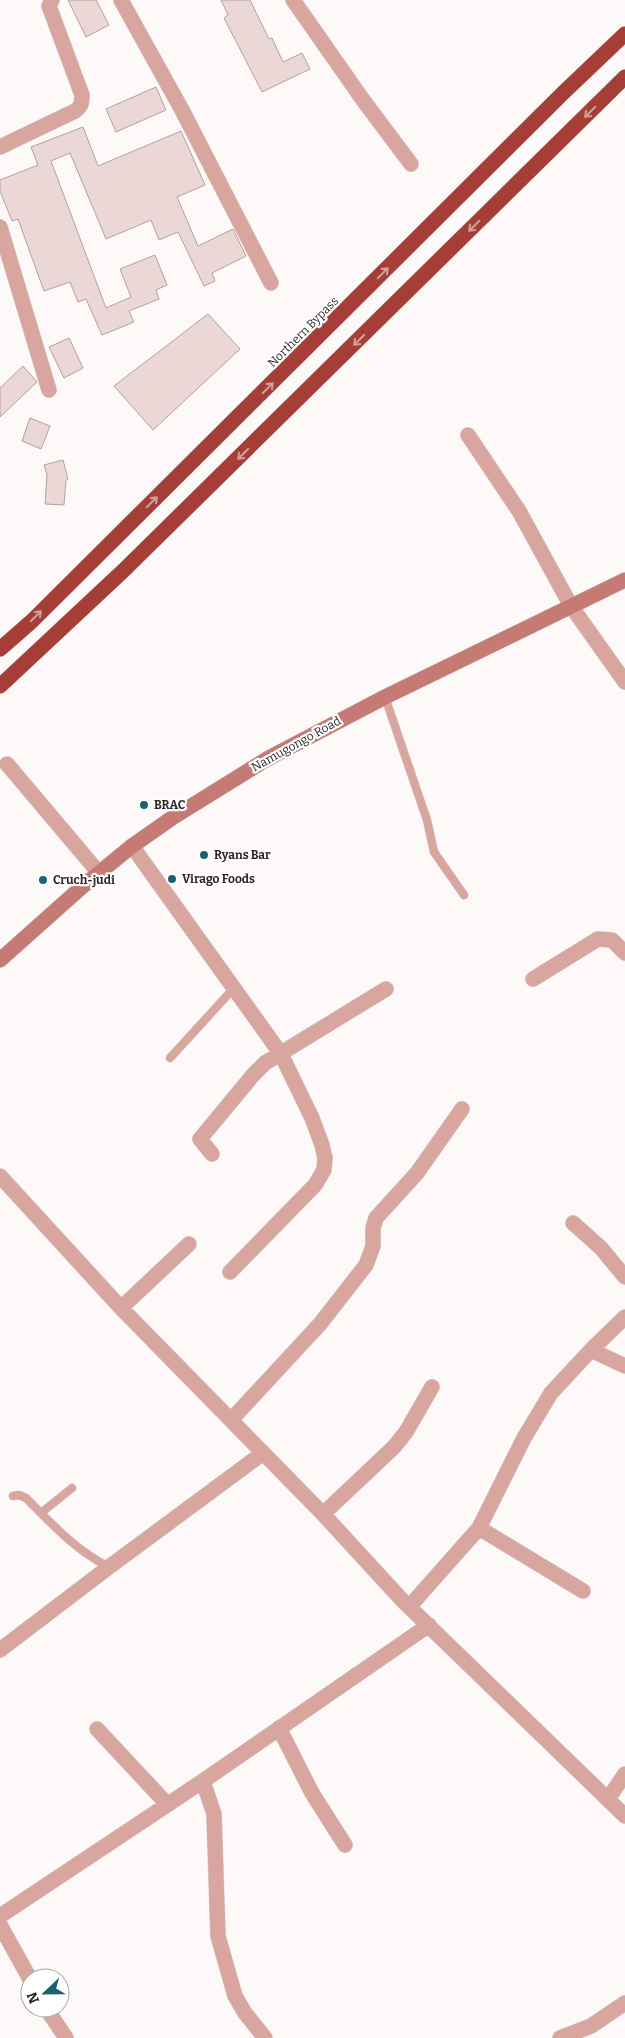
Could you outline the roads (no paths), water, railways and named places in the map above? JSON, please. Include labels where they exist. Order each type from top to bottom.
[{"type":"highway","name":"Northern Bypass","points":[[0,648],[66,587],[563,93],[625,34]]},
{"type":"highway","points":[[0,686],[123,571],[625,78]]},
{"type":"main road","name":"Namugongo Road","points":[[0,960],[132,846],[172,818],[267,759],[385,697],[625,580]]},
{"type":"street","points":[[0,147],[75,111],[80,108],[82,103],[82,95],[49,6],[52,0]]},
{"type":"street","points":[[121,0],[182,110],[271,283]]},
{"type":"street","points":[[293,0],[411,164]]},
{"type":"street","points":[[0,227],[49,390]]},
{"type":"street","points":[[468,435],[519,512],[571,606],[625,682]]},
{"type":"street","points":[[7,764],[99,873]]},
{"type":"street","points":[[132,846],[281,1054],[312,1118],[325,1158],[324,1170],[315,1185],[230,1272]]},
{"type":"street","points":[[533,979],[598,939],[612,940],[625,953]]},
{"type":"street","points":[[212,1154],[200,1139],[265,1063],[386,989]]},
{"type":"street","points":[[231,1420],[320,1324],[366,1265],[372,1246],[373,1228],[376,1218],[417,1172],[462,1109]]},
{"type":"street","points":[[0,1176],[121,1308],[323,1514],[409,1607],[510,1707],[625,1816]]},
{"type":"street","points":[[572,1224],[601,1248],[625,1277]]},
{"type":"street","points":[[121,1308],[189,1244]]},
{"type":"street","points":[[409,1607],[478,1528],[524,1438],[551,1393],[625,1317]]},
{"type":"street","points":[[591,1350],[625,1366]]},
{"type":"street","points":[[323,1514],[394,1447],[406,1432],[432,1387]]},
{"type":"street","points":[[0,1650],[109,1566],[263,1453]]},
{"type":"street","points":[[478,1528],[583,1591]]},
{"type":"street","points":[[0,1916],[429,1625]]},
{"type":"street","points":[[279,1728],[312,1793],[345,1845]]},
{"type":"street","points":[[97,1729],[167,1804]]},
{"type":"street","points":[[608,1798],[625,1774]]},
{"type":"street","points":[[203,1780],[214,1814],[218,1936],[235,1996],[245,2013],[265,2038]]},
{"type":"street","points":[[0,1925],[24,1968]]},
{"type":"street","points":[[560,2038],[591,2026],[625,2004]]},
{"type":"street","points":[[53,2018],[66,2038]]},
{"type":"lane","points":[[385,697],[427,820],[434,852],[464,895]]},
{"type":"lane","points":[[170,1058],[234,988]]},
{"type":"lane","points":[[41,1513],[72,1488]]},
{"type":"lane","points":[[14,1496],[19,1495],[26,1498],[70,1542],[90,1558],[109,1566]]},
{"type":"place","name":"BRAC","points":[[144,805]]},
{"type":"place","name":"Ryans Bar","points":[[204,855]]},
{"type":"place","name":"Virago Foods","points":[[172,879]]},
{"type":"place","name":"Cruch-judi","points":[[43,880]]}]
